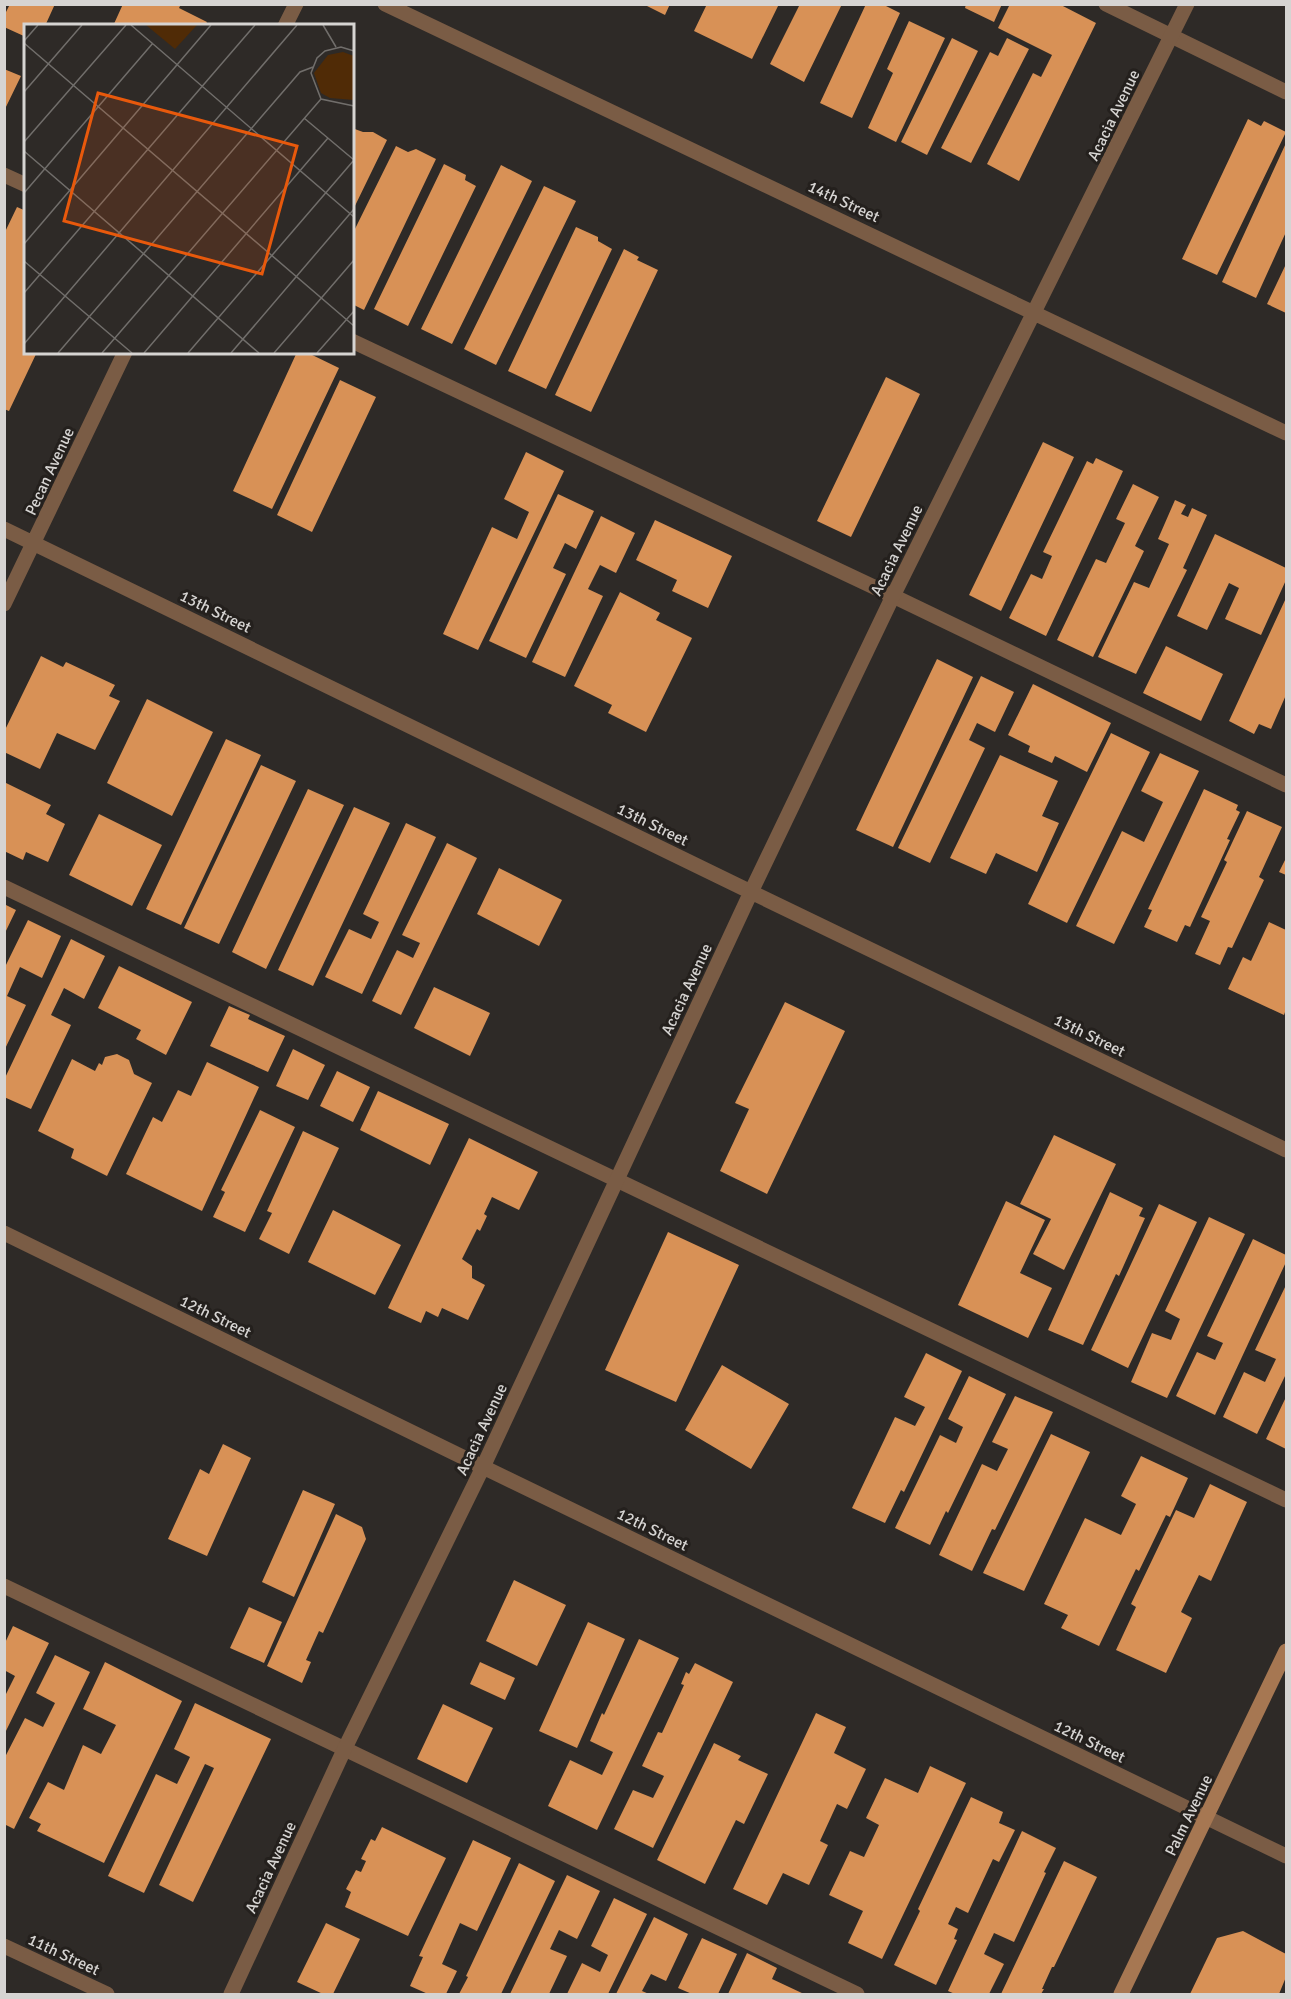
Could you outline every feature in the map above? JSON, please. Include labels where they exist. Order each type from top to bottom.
[{"type":"street","points":[[286,24],[296,4]]},
{"type":"street","name":"14th Street","points":[[385,4],[1287,433]]},
{"type":"street","points":[[1106,4],[1287,92]]},
{"type":"street","name":"Acacia Avenue","points":[[231,1995],[344,1750],[483,1467],[751,892],[893,596],[1187,4]]},
{"type":"street","points":[[4,175],[24,184]]},
{"type":"street","points":[[354,341],[1287,785]]},
{"type":"street","name":"Pecan Avenue","points":[[4,604],[124,354]]},
{"type":"street","name":"13th Street","points":[[4,529],[1287,1150]]},
{"type":"street","points":[[4,887],[1287,1500]]},
{"type":"street","name":"12th Street","points":[[4,1233],[1287,1856]]},
{"type":"street","points":[[4,1586],[857,1995]]},
{"type":"street","name":"Palm Avenue","points":[[1121,1995],[1287,1651]]},
{"type":"street","name":"11th Street","points":[[4,1946],[107,1995]]},
{"type":"building","points":[[10,4],[55,4],[46,24],[24,24],[24,36],[4,27],[4,16]]},
{"type":"building","points":[[123,4],[181,4],[179,8],[207,22],[206,24],[114,24]]},
{"type":"building","points":[[643,4],[670,4],[665,15]]},
{"type":"building","points":[[707,4],[779,4],[752,59],[694,31]]},
{"type":"building","points":[[800,4],[842,4],[804,82],[770,64]]},
{"type":"building","points":[[866,4],[882,4],[900,13],[852,118],[820,103]]},
{"type":"building","points":[[966,4],[1002,4],[994,22],[965,8]]},
{"type":"building","points":[[1010,4],[1059,4],[1096,23],[1019,181],[987,164],[1033,73],[1041,77],[1052,55],[998,28]]},
{"type":"building","points":[[909,21],[945,38],[896,142],[868,128],[893,73],[887,69]]},
{"type":"building","points":[[952,38],[978,51],[927,155],[901,142]]},
{"type":"building","points":[[1007,38],[1029,49],[971,163],[941,148],[990,52],[998,56]]},
{"type":"building","points":[[4,69],[21,76],[4,111]]},
{"type":"building","points":[[1248,119],[1261,126],[1264,121],[1286,132],[1217,275],[1182,259]]},
{"type":"building","points":[[354,129],[373,132],[387,140],[354,208]]},
{"type":"building","points":[[1286,143],[1286,232],[1256,298],[1222,282]]},
{"type":"building","points":[[396,146],[408,152],[416,149],[436,159],[364,310],[354,305],[354,231]]},
{"type":"building","points":[[444,164],[466,175],[465,180],[476,186],[408,326],[374,309]]},
{"type":"building","points":[[501,165],[532,181],[452,344],[421,329]]},
{"type":"building","points":[[544,186],[576,201],[496,365],[464,349]]},
{"type":"building","points":[[17,207],[24,210],[24,354],[36,354],[9,411],[4,409],[4,234]]},
{"type":"building","points":[[576,227],[598,237],[598,241],[612,249],[546,389],[508,371]]},
{"type":"building","points":[[624,249],[639,257],[637,260],[658,270],[591,412],[555,395]]},
{"type":"building","points":[[1286,264],[1286,313],[1267,304]]},
{"type":"building","points":[[296,354],[310,354],[339,368],[272,509],[233,491]]},
{"type":"building","points":[[886,377],[920,394],[851,537],[817,521]]},
{"type":"building","points":[[340,380],[376,397],[312,532],[277,515]]},
{"type":"building","points":[[1043,442],[1074,457],[1001,611],[969,595]]},
{"type":"building","points":[[526,452],[564,471],[478,650],[443,634],[492,527],[517,539],[529,512],[504,499]]},
{"type":"building","points":[[1096,458],[1123,471],[1046,636],[1009,618],[1031,574],[1042,579],[1052,556],[1043,552],[1087,461],[1093,464]]},
{"type":"building","points":[[1133,484],[1159,497],[1135,546],[1144,551],[1093,657],[1057,640],[1096,559],[1106,563],[1125,523],[1116,519]]},
{"type":"building","points":[[558,494],[594,511],[576,549],[565,543],[553,568],[566,574],[526,658],[489,641]]},
{"type":"building","points":[[1175,500],[1186,505],[1181,514],[1188,517],[1192,508],[1207,515],[1183,568],[1187,570],[1136,674],[1098,657],[1134,582],[1149,588],[1169,544],[1158,539]]},
{"type":"building","points":[[601,516],[635,533],[616,573],[600,565],[588,589],[603,596],[565,677],[532,662]]},
{"type":"building","points":[[655,520],[732,556],[708,608],[672,591],[677,580],[636,560]]},
{"type":"building","points":[[1215,534],[1286,568],[1286,580],[1261,635],[1225,619],[1239,588],[1229,583],[1207,630],[1177,616]]},
{"type":"building","points":[[620,592],[660,613],[656,620],[692,638],[646,732],[608,713],[612,705],[574,686]]},
{"type":"building","points":[[1286,598],[1286,695],[1271,729],[1259,724],[1254,734],[1229,721]]},
{"type":"building","points":[[1166,646],[1223,674],[1201,721],[1143,693]]},
{"type":"building","points":[[41,656],[63,667],[66,662],[115,685],[109,696],[120,701],[95,750],[57,733],[40,769],[4,752],[4,732]]},
{"type":"building","points":[[937,659],[973,677],[893,847],[856,830]]},
{"type":"building","points":[[981,676],[1014,692],[995,732],[977,723],[969,740],[985,748],[930,863],[898,848]]},
{"type":"building","points":[[1033,684],[1111,723],[1087,772],[1055,756],[1052,763],[1028,752],[1030,746],[1008,735]]},
{"type":"building","points":[[147,699],[213,732],[172,816],[107,783]]},
{"type":"building","points":[[1111,733],[1150,752],[1067,923],[1028,904]]},
{"type":"building","points":[[226,739],[261,755],[181,925],[146,909]]},
{"type":"building","points":[[1160,753],[1199,771],[1114,944],[1076,926],[1122,831],[1144,842],[1163,802],[1141,791]]},
{"type":"building","points":[[1000,755],[1058,781],[1042,816],[1059,823],[1037,872],[996,853],[986,874],[950,858]]},
{"type":"building","points":[[261,765],[296,781],[219,944],[184,928]]},
{"type":"building","points":[[4,782],[51,805],[46,814],[65,824],[48,862],[26,852],[23,860],[4,851]]},
{"type":"building","points":[[308,789],[344,805],[266,969],[232,952]]},
{"type":"building","points":[[1204,789],[1238,805],[1236,810],[1240,812],[1227,839],[1230,840],[1190,927],[1185,925],[1177,942],[1144,927],[1152,910],[1148,909]]},
{"type":"building","points":[[354,807],[390,823],[313,986],[278,970]]},
{"type":"building","points":[[1247,811],[1282,827],[1259,877],[1264,880],[1232,948],[1228,947],[1220,965],[1195,954],[1210,921],[1201,917],[1227,862],[1224,860]]},
{"type":"building","points":[[99,814],[162,845],[132,906],[69,875]]},
{"type":"building","points":[[406,823],[436,837],[362,994],[325,977],[349,929],[371,939],[379,922],[363,914]]},
{"type":"building","points":[[447,843],[477,858],[401,1015],[372,1001],[397,950],[413,958],[420,943],[402,935]]},
{"type":"building","points":[[1286,858],[1286,875],[1279,872]]},
{"type":"building","points":[[499,868],[562,900],[539,946],[477,914]]},
{"type":"building","points":[[4,904],[16,910],[4,935]]},
{"type":"building","points":[[28,920],[61,936],[42,978],[20,967],[7,996],[26,1005],[4,1051],[4,969]]},
{"type":"building","points":[[1269,922],[1286,930],[1286,1009],[1284,1015],[1228,989],[1243,957],[1251,961]]},
{"type":"building","points":[[71,939],[105,956],[84,999],[64,988],[51,1015],[71,1025],[31,1109],[4,1097],[4,1080]]},
{"type":"building","points":[[119,966],[192,1002],[166,1055],[136,1039],[141,1030],[98,1008]]},
{"type":"building","points":[[434,987],[490,1013],[470,1056],[414,1028]]},
{"type":"building","points":[[785,1002],[845,1031],[767,1194],[720,1171],[749,1109],[735,1103]]},
{"type":"building","points":[[229,1006],[250,1015],[248,1019],[285,1036],[268,1072],[210,1046]]},
{"type":"building","points":[[293,1049],[325,1065],[308,1100],[276,1086]]},
{"type":"building","points":[[117,1054],[129,1060],[134,1074],[152,1083],[107,1176],[71,1158],[74,1149],[38,1131],[72,1059],[95,1071],[99,1063],[102,1065],[105,1057]]},
{"type":"building","points":[[207,1062],[259,1087],[202,1211],[126,1174],[153,1117],[162,1122],[178,1090],[191,1096]]},
{"type":"building","points":[[337,1071],[370,1087],[353,1122],[320,1106]]},
{"type":"building","points":[[378,1091],[449,1124],[430,1165],[360,1130]]},
{"type":"building","points":[[260,1110],[295,1127],[245,1232],[213,1217],[225,1192],[221,1190]]},
{"type":"building","points":[[303,1131],[339,1148],[289,1254],[259,1239],[272,1213],[267,1211]]},
{"type":"building","points":[[1054,1135],[1116,1164],[1064,1270],[1033,1254],[1051,1219],[1020,1204]]},
{"type":"building","points":[[469,1138],[538,1172],[519,1210],[492,1197],[484,1214],[487,1216],[480,1231],[477,1229],[462,1259],[472,1266],[472,1278],[485,1285],[468,1320],[442,1308],[438,1317],[426,1311],[421,1323],[388,1308]]},
{"type":"building","points":[[1110,1192],[1143,1208],[1139,1216],[1145,1218],[1119,1276],[1116,1274],[1083,1345],[1048,1330]]},
{"type":"building","points":[[1006,1201],[1045,1220],[1020,1273],[1052,1288],[1028,1338],[958,1305]]},
{"type":"building","points":[[1159,1204],[1197,1222],[1128,1368],[1091,1350]]},
{"type":"building","points":[[333,1210],[401,1245],[375,1295],[308,1262]]},
{"type":"building","points":[[1209,1217],[1245,1234],[1167,1398],[1131,1382],[1152,1333],[1171,1340],[1180,1319],[1165,1311]]},
{"type":"building","points":[[668,1232],[739,1265],[676,1402],[605,1370]]},
{"type":"building","points":[[1253,1239],[1286,1255],[1286,1262],[1215,1415],[1176,1396],[1197,1352],[1215,1360],[1223,1343],[1207,1336]]},
{"type":"building","points":[[1286,1285],[1286,1374],[1257,1434],[1223,1417],[1244,1372],[1265,1382],[1276,1359],[1255,1350]]},
{"type":"building","points":[[926,1353],[962,1371],[904,1492],[901,1490],[885,1523],[852,1508],[895,1417],[915,1426],[925,1407],[904,1397]]},
{"type":"building","points":[[722,1365],[789,1404],[751,1469],[685,1430]]},
{"type":"building","points":[[969,1376],[1006,1394],[930,1545],[895,1528],[940,1435],[956,1443],[963,1427],[948,1419]]},
{"type":"building","points":[[1015,1396],[1053,1412],[995,1530],[992,1529],[972,1571],[939,1555],[982,1464],[997,1471],[1008,1449],[992,1442]]},
{"type":"building","points":[[1286,1397],[1286,1449],[1266,1439]]},
{"type":"building","points":[[1051,1434],[1090,1452],[1024,1591],[983,1573]]},
{"type":"building","points":[[223,1444],[251,1458],[207,1556],[168,1539],[200,1469],[209,1474]]},
{"type":"building","points":[[1141,1456],[1188,1478],[1170,1517],[1166,1515],[1139,1571],[1136,1569],[1099,1646],[1061,1628],[1068,1615],[1044,1604],[1085,1518],[1121,1535],[1136,1504],[1121,1496]]},
{"type":"building","points":[[1210,1484],[1247,1502],[1211,1581],[1199,1575],[1181,1612],[1192,1618],[1166,1673],[1116,1650],[1136,1607],[1131,1604],[1176,1510],[1194,1518]]},
{"type":"building","points":[[303,1490],[335,1504],[294,1597],[262,1582]]},
{"type":"building","points":[[336,1514],[362,1527],[366,1539],[323,1633],[319,1631],[306,1660],[311,1662],[302,1683],[267,1666]]},
{"type":"building","points":[[514,1580],[566,1605],[537,1666],[486,1641]]},
{"type":"building","points":[[249,1607],[282,1622],[264,1663],[230,1648]]},
{"type":"building","points":[[588,1622],[625,1639],[577,1748],[539,1731]]},
{"type":"building","points":[[13,1626],[49,1643],[4,1735],[4,1698],[15,1676],[4,1670],[4,1645]]},
{"type":"building","points":[[639,1639],[679,1658],[597,1830],[548,1806],[570,1760],[602,1775],[613,1752],[590,1741]]},
{"type":"building","points":[[55,1655],[90,1672],[14,1829],[4,1824],[4,1759],[25,1718],[43,1727],[55,1703],[36,1693]]},
{"type":"building","points":[[105,1662],[182,1701],[104,1863],[37,1831],[41,1824],[29,1818],[48,1782],[64,1790],[83,1745],[101,1754],[116,1725],[83,1709]]},
{"type":"building","points":[[480,1662],[515,1678],[505,1700],[470,1684]]},
{"type":"building","points":[[695,1663],[733,1682],[653,1848],[614,1829],[633,1790],[653,1798],[664,1776],[642,1766],[658,1732],[662,1733],[684,1685],[681,1684],[686,1672],[689,1674]]},
{"type":"building","points":[[195,1703],[271,1739],[193,1902],[159,1885],[214,1768],[205,1764],[144,1893],[108,1876],[156,1774],[177,1784],[190,1757],[174,1749]]},
{"type":"building","points":[[443,1704],[493,1728],[467,1783],[417,1759]]},
{"type":"building","points":[[816,1713],[846,1727],[834,1753],[866,1769],[847,1809],[837,1804],[820,1841],[828,1845],[809,1885],[783,1873],[767,1905],[733,1889]]},
{"type":"building","points":[[714,1743],[741,1756],[738,1760],[768,1774],[744,1824],[736,1820],[705,1884],[657,1860]]},
{"type":"building","points":[[930,1766],[966,1783],[882,1959],[848,1943],[863,1911],[829,1895],[850,1851],[864,1857],[879,1825],[866,1818],[885,1778],[918,1793]]},
{"type":"building","points":[[971,1797],[1003,1812],[999,1823],[1015,1830],[999,1862],[993,1859],[968,1913],[956,1907],[948,1924],[958,1929],[954,1939],[957,1940],[936,1985],[894,1965]]},
{"type":"building","points":[[382,1827],[446,1858],[408,1936],[345,1907],[351,1892],[346,1889],[356,1870],[361,1872],[366,1861],[361,1859],[371,1839],[375,1841]]},
{"type":"building","points":[[1022,1831],[1056,1848],[1014,1942],[994,1933],[984,1954],[1004,1964],[989,1994],[955,1994],[948,1991]]},
{"type":"building","points":[[473,1840],[511,1858],[477,1931],[460,1923],[442,1964],[457,1971],[446,1994],[428,1994],[410,1986],[423,1957],[419,1956]]},
{"type":"building","points":[[1064,1861],[1097,1877],[1052,1967],[1042,1989],[1044,1989],[1041,1994],[1001,1994]]},
{"type":"building","points":[[519,1863],[555,1881],[501,1994],[459,1994],[468,1977],[466,1976]]},
{"type":"building","points":[[567,1875],[600,1891],[577,1939],[559,1930],[550,1949],[567,1956],[549,1994],[510,1994]]},
{"type":"building","points":[[614,1898],[647,1914],[608,1994],[567,1994],[582,1963],[600,1972],[608,1955],[591,1946]]},
{"type":"building","points":[[654,1917],[688,1934],[666,1981],[651,1974],[642,1991],[649,1994],[616,1994]]},
{"type":"building","points":[[326,1923],[360,1939],[333,1994],[323,1994],[297,1982]]},
{"type":"building","points":[[1243,1931],[1286,1954],[1286,1977],[1279,1994],[1190,1994],[1217,1938]]},
{"type":"building","points":[[702,1938],[737,1954],[718,1994],[692,1994],[678,1988]]},
{"type":"building","points":[[747,1953],[777,1968],[772,1979],[804,1994],[728,1994]]}]
